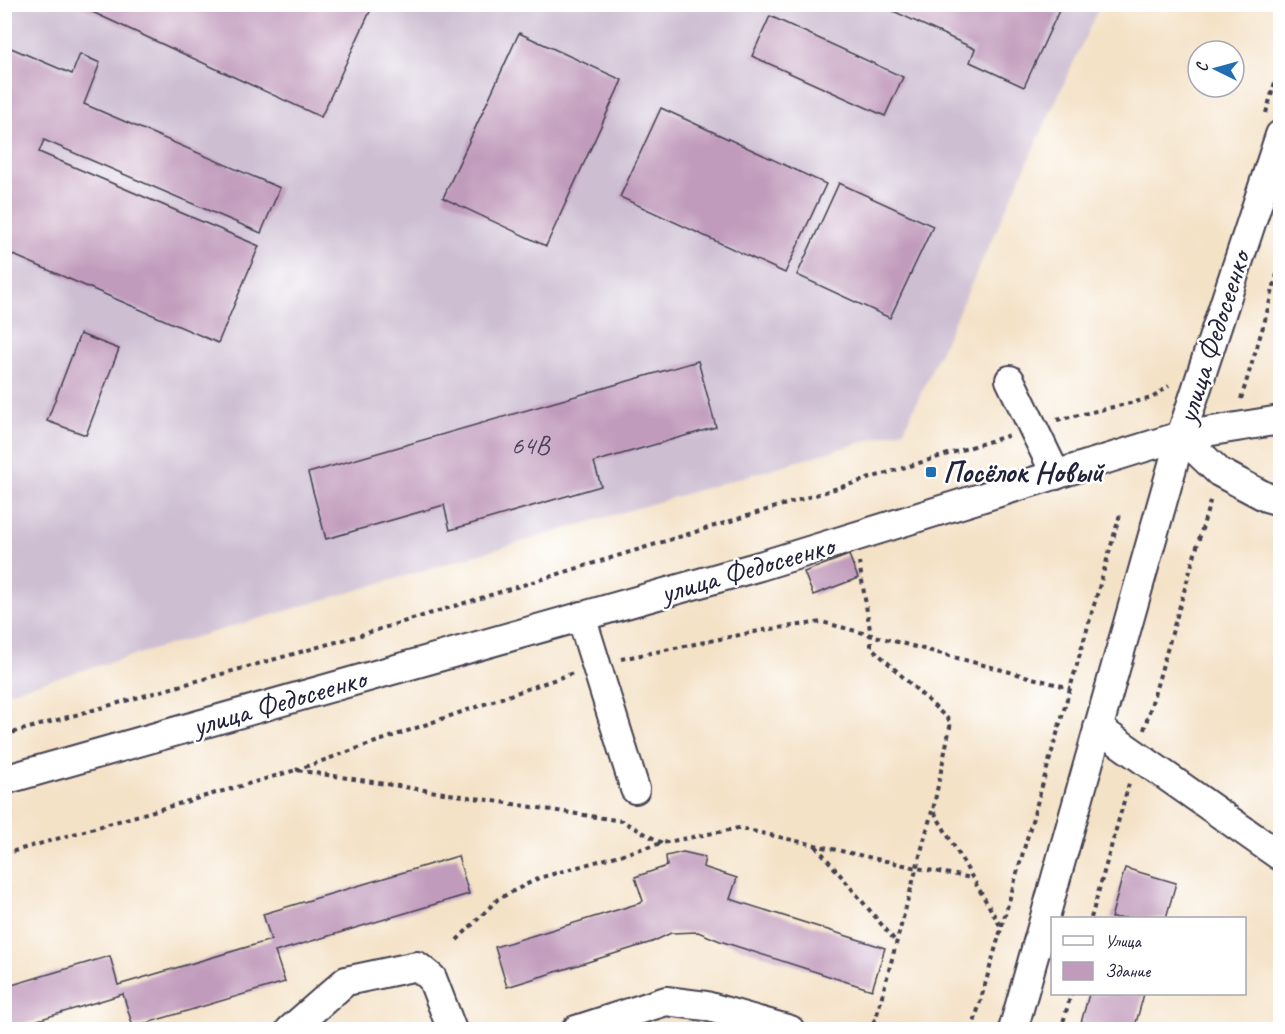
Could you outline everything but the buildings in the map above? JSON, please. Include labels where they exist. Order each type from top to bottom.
[{"type":"street","name":"улица Федосеенко","points":[[4,780],[855,537],[1181,436],[1272,127]]},
{"type":"street","points":[[1010,380],[1056,475]]},
{"type":"street","points":[[1181,436],[1281,420]]},
{"type":"street","points":[[1181,436],[1219,472],[1266,497],[1281,501]]},
{"type":"street","points":[[1013,1029],[1181,436]]},
{"type":"street","points":[[581,616],[635,789]]},
{"type":"street","points":[[1098,728],[1281,856]]},
{"type":"street","points":[[290,1029],[346,981],[417,966],[432,978],[452,1029]]},
{"type":"street","points":[[576,1029],[666,1001],[702,1018],[790,1029]]},
{"type":"path","points":[[1272,127],[1281,65]]},
{"type":"path","points":[[1232,428],[1281,263]]},
{"type":"path","points":[[4,735],[365,633],[1004,437],[1032,426],[1152,398],[1176,381]]},
{"type":"path","points":[[1092,917],[1219,472]]},
{"type":"path","points":[[972,1029],[1121,511]]},
{"type":"path","points":[[855,537],[871,647],[951,722],[933,810],[876,1018],[868,1029]]},
{"type":"path","points":[[4,854],[296,770],[597,664],[764,630],[822,622],[1070,688]]},
{"type":"path","points":[[296,770],[622,821],[662,843]]},
{"type":"path","points":[[933,810],[1001,928]]},
{"type":"path","points":[[457,940],[498,899],[539,878],[662,843],[739,828],[916,868],[972,878]]},
{"type":"path","points":[[815,845],[897,943]]},
{"type":"path","points":[[1061,1029],[1070,995]]},
{"type":"shaded area","points":[[5,5],[1100,5],[904,430],[5,693]]},
{"type":"place","name":"Посёлок Новый","points":[[931,472]]}]
